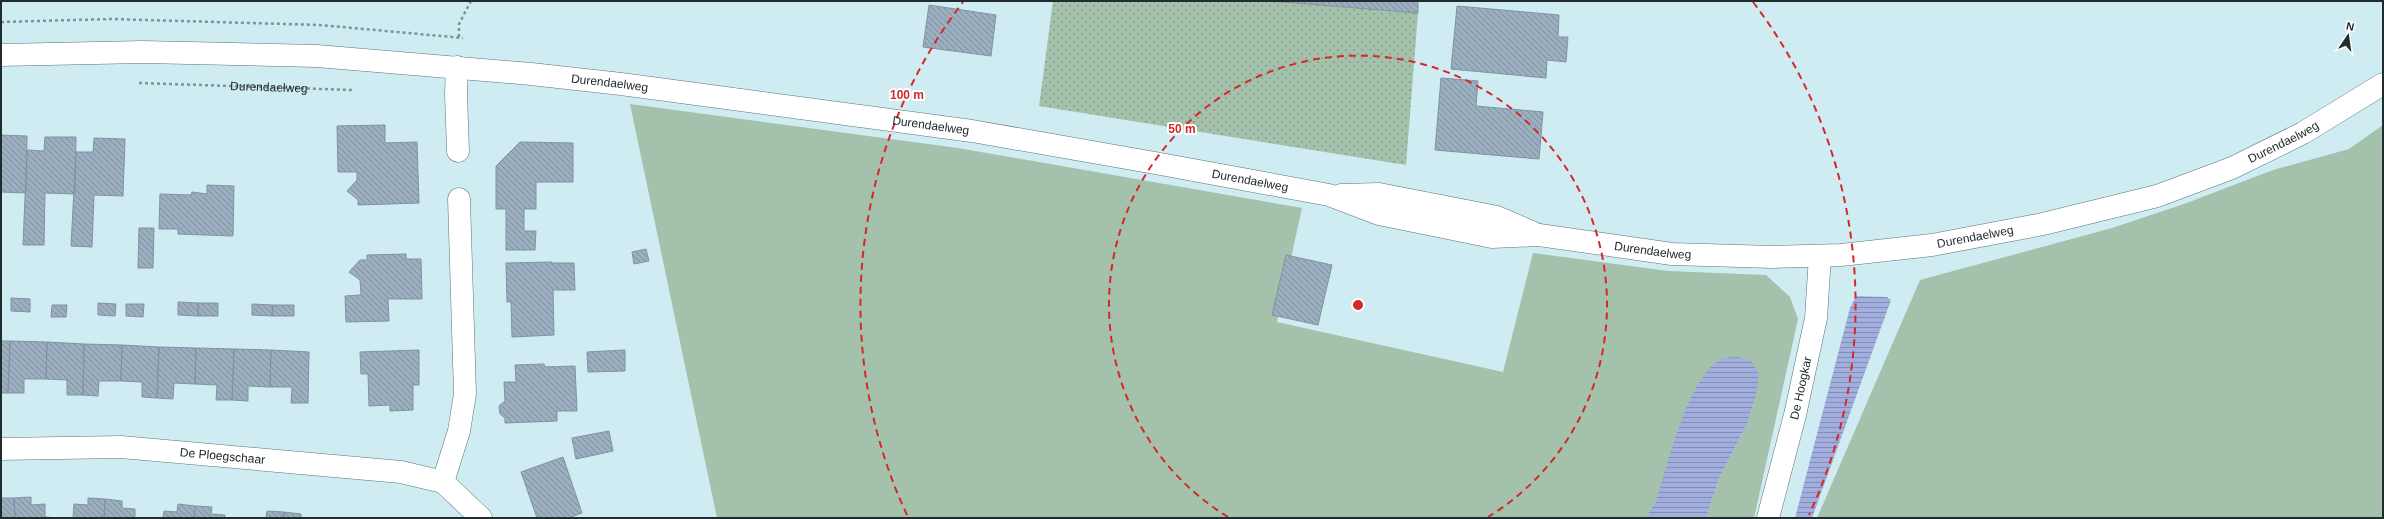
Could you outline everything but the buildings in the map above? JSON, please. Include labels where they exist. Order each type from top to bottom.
[{"type":"street","name":"Durendaelweg","points":[[1,56],[142,52],[317,56],[457,67],[621,84],[972,131],[1329,195],[1379,214],[1492,237],[1539,235],[1672,254],[1820,256],[1939,243],[2043,224],[2157,196],[2232,168],[2289,140],[2383,84]]},
{"type":"street","points":[[457,67],[456,94],[458,151]]},
{"type":"street","points":[[459,199],[465,394],[459,430],[443,482],[481,518]]},
{"type":"street","name":"De Hoogkar","points":[[1768,518],[1795,415],[1814,325],[1820,256]]},
{"type":"street","name":"De Ploegschaar","points":[[1,449],[79,447],[141,449],[401,472],[443,482]]},
{"type":"path","points":[[457,67],[459,24],[471,1]]},
{"type":"path","name":"Durendaelweg","points":[[136,83],[358,90]]},
{"type":"green space","points":[[1053,1],[1271,1],[1418,13],[1406,165],[1039,106]]},
{"type":"green space","points":[[630,104],[958,148],[1302,208],[1277,322],[1503,372],[1533,253],[1668,271],[1766,275],[1790,297],[1798,319],[1754,518],[1706,518],[1720,476],[1747,424],[1665,474],[1655,503],[1645,518],[717,518]]},
{"type":"green space","points":[[2383,125],[2383,518],[1817,518],[1920,280],[2112,228],[2184,204],[2273,170],[2349,149]]},
{"type":"water","points":[[1856,296],[1887,297],[1891,300],[1812,518],[1795,518],[1850,308]]},
{"type":"water","points":[[1737,357],[1750,360],[1759,374],[1756,394],[1747,424],[1720,476],[1706,518],[1645,518],[1655,503],[1672,447],[1697,387],[1707,371],[1719,360]]}]
